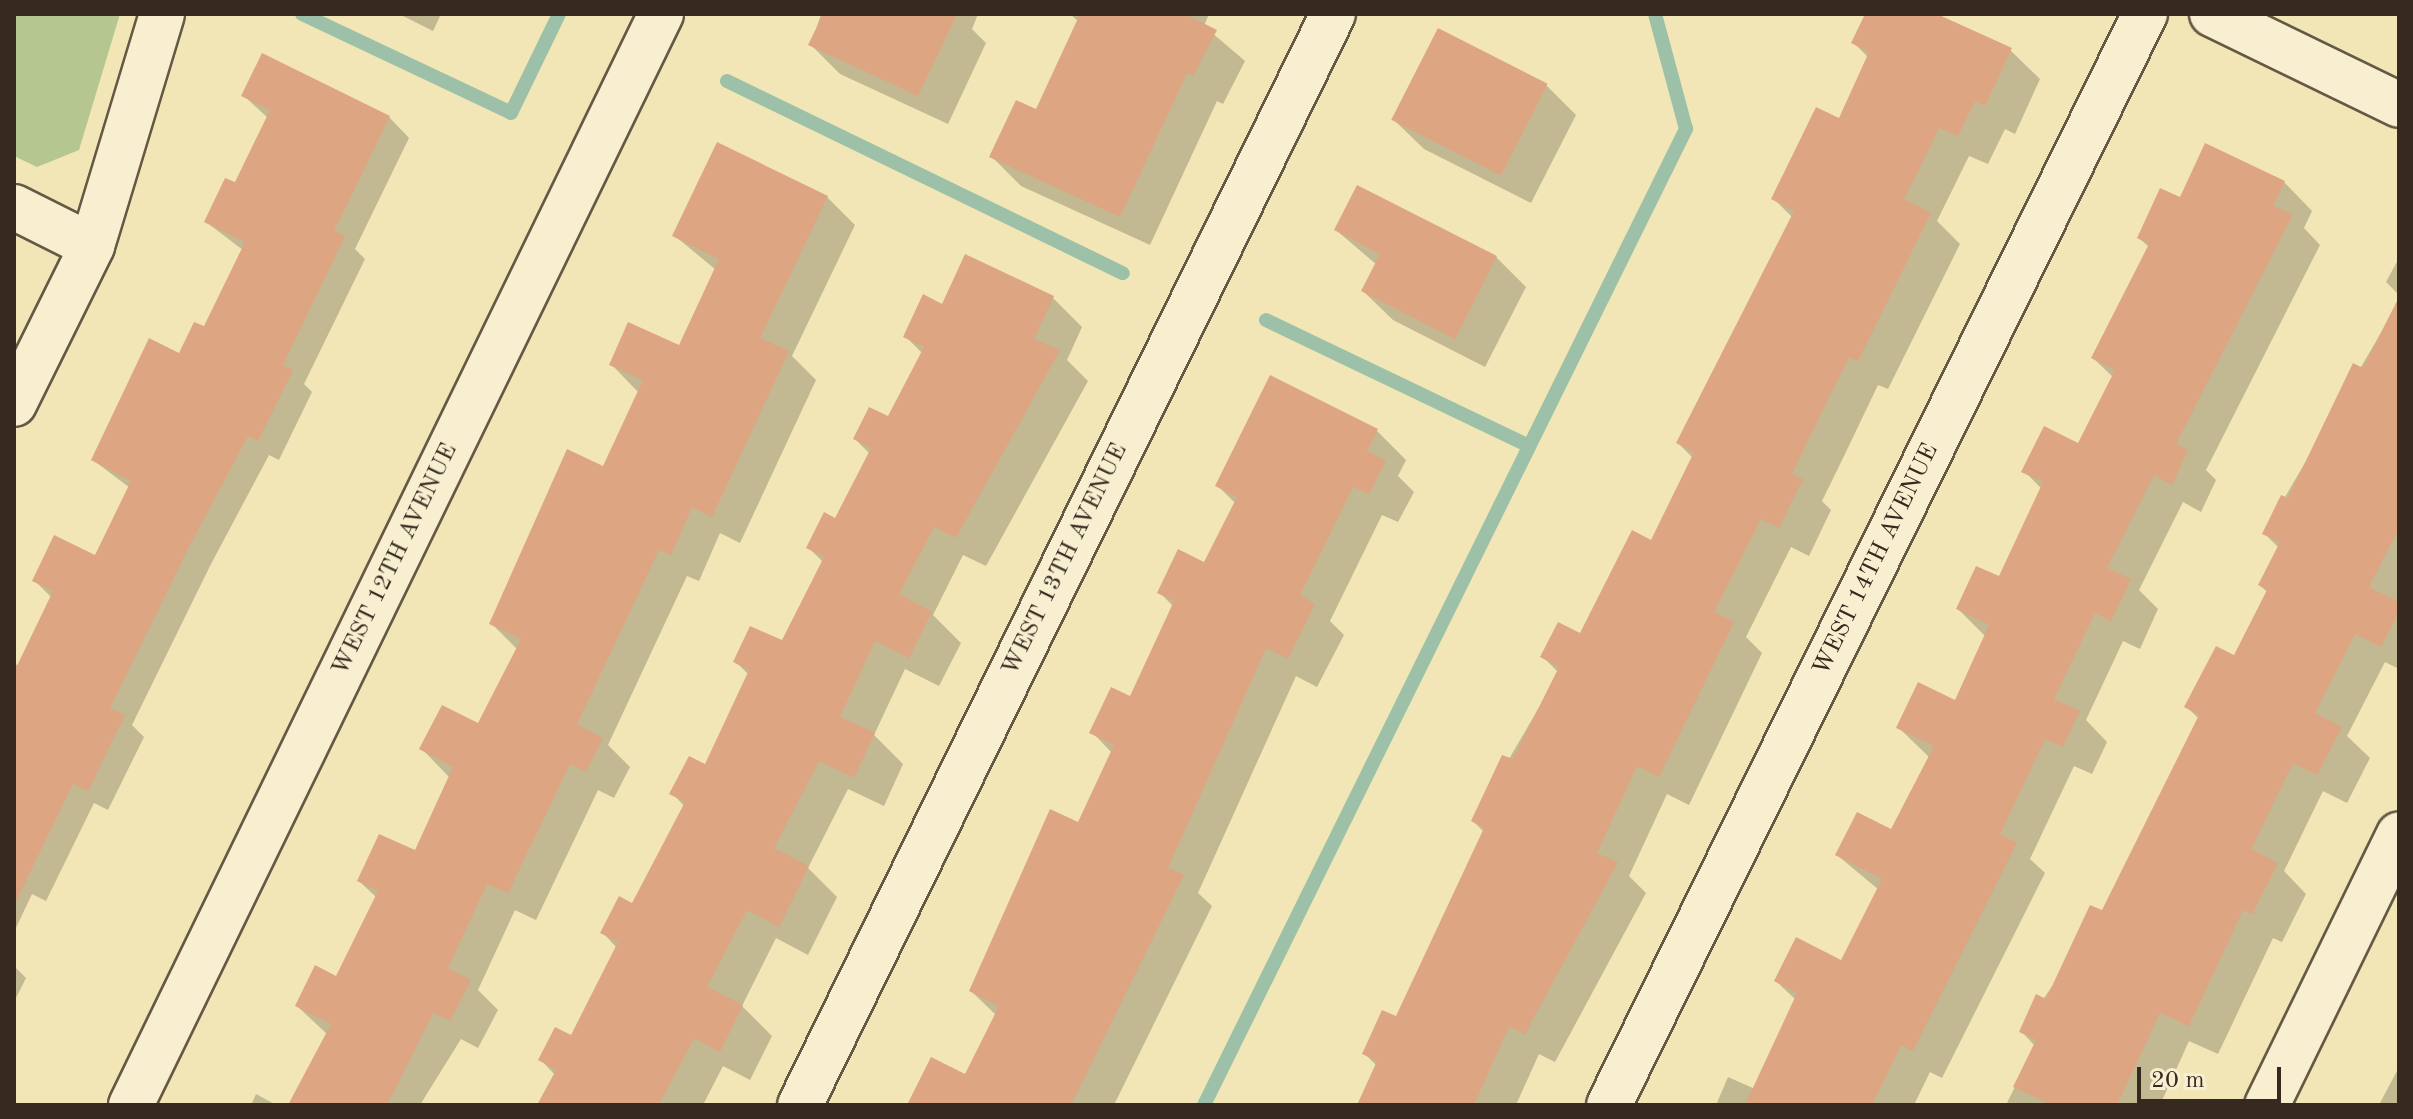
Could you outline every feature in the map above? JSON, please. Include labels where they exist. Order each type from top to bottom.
[{"type":"street","points":[[14,404],[92,246],[162,14]]},
{"type":"street","name":"WEST 12TH AVENUE","points":[[131,1105],[661,14]]},
{"type":"street","name":"WEST 13TH AVENUE","points":[[800,1105],[1333,14]]},
{"type":"street","name":"WEST 14TH AVENUE","points":[[1609,1105],[2145,14]]},
{"type":"street","points":[[2212,14],[2399,105]]},
{"type":"street","points":[[14,207],[92,246]]},
{"type":"street","points":[[2267,1105],[2399,834]]},
{"type":"green space","points":[[14,14],[120,14],[79,150],[37,167],[14,156]]},
{"type":"building","points":[[823,14],[957,14],[918,96],[808,45]]},
{"type":"building","points":[[1080,14],[1185,14],[1217,30],[1193,76],[1187,73],[1120,217],[989,157],[1016,100],[1036,109]]},
{"type":"building","points":[[1865,14],[1937,14],[2012,48],[1985,106],[1975,101],[1958,136],[1939,128],[1904,199],[1931,213],[1858,361],[1849,357],[1816,424],[1792,474],[1803,479],[1779,528],[1761,519],[1714,612],[1734,622],[1659,777],[1637,766],[1597,853],[1618,862],[1525,1034],[1509,1026],[1474,1105],[1357,1105],[1377,1061],[1362,1054],[1382,1010],[1396,1016],[1484,828],[1471,821],[1502,755],[1513,759],[1559,667],[1540,657],[1558,622],[1580,633],[1632,530],[1651,540],[1694,452],[1676,443],[1794,211],[1771,199],[1816,107],[1839,118],[1869,52],[1851,43]]},
{"type":"building","points":[[1438,28],[1548,84],[1501,176],[1391,120]]},
{"type":"building","points":[[262,53],[390,116],[334,231],[345,236],[283,365],[293,370],[258,441],[248,436],[190,545],[110,708],[125,715],[88,791],[73,784],[14,905],[14,672],[53,591],[32,581],[54,535],[95,555],[131,481],[91,460],[149,338],[179,353],[194,322],[204,326],[245,242],[204,222],[225,178],[235,182],[270,110],[241,96]]},
{"type":"building","points":[[717,142],[828,196],[760,338],[789,351],[712,517],[692,507],[671,555],[659,550],[577,724],[603,738],[586,772],[570,764],[508,893],[487,884],[448,968],[471,980],[450,1021],[433,1013],[387,1105],[288,1105],[331,1024],[295,1006],[315,965],[336,976],[378,891],[357,881],[379,834],[415,850],[453,767],[419,749],[442,705],[478,723],[521,639],[489,624],[567,449],[603,466],[643,380],[609,365],[628,322],[679,345],[719,259],[672,236]]},
{"type":"building","points":[[2205,143],[2285,181],[2273,206],[2293,214],[2176,444],[2188,450],[2172,485],[2154,475],[2107,568],[2131,579],[2111,621],[2095,613],[2054,699],[2080,711],[2063,747],[2045,739],[2000,834],[2017,843],[1913,1051],[1901,1045],[1872,1105],[1745,1105],[1797,993],[1774,981],[1796,937],[1841,960],[1882,879],[1835,855],[1857,812],[1891,829],[1934,746],[1896,728],[1918,682],[1955,700],[1989,625],[1956,609],[1976,566],[1999,576],[2043,482],[2021,472],[2044,426],[2078,443],[2115,370],[2091,358],[2149,244],[2137,238],[2160,188],[2180,197]]},
{"type":"building","points":[[1357,185],[1497,256],[1455,339],[1361,291],[1380,254],[1334,230]]},
{"type":"building","points":[[965,254],[1054,296],[1034,339],[1060,350],[956,538],[934,527],[899,594],[932,612],[909,658],[875,641],[840,717],[875,733],[854,778],[819,761],[774,848],[809,866],[779,927],[747,910],[707,987],[743,1005],[720,1052],[694,1038],[659,1105],[537,1105],[556,1070],[538,1060],[555,1027],[571,1035],[618,942],[600,933],[619,896],[632,903],[685,802],[669,794],[689,756],[705,764],[749,670],[733,662],[750,626],[782,640],[824,557],[806,548],[824,512],[835,518],[871,448],[853,439],[869,407],[888,416],[924,347],[903,337],[923,294],[942,304]]},
{"type":"building","points":[[2399,297],[2399,528],[2369,587],[2399,602],[2399,611],[2381,647],[2355,634],[2315,713],[2342,727],[2317,775],[2293,763],[2251,849],[2278,863],[2252,914],[2243,910],[2189,1026],[2160,1013],[2117,1105],[2052,1105],[2013,1087],[2036,1040],[2019,1032],[2036,994],[2046,999],[2090,905],[2102,910],[2199,715],[2184,707],[2216,646],[2234,655],[2267,590],[2258,585],[2280,542],[2262,534],[2281,495],[2288,498],[2353,363],[2363,368]]},
{"type":"building","points":[[1270,375],[1378,429],[1367,451],[1386,461],[1369,494],[1353,487],[1300,595],[1315,604],[1288,659],[1266,648],[1168,868],[1184,875],[1071,1105],[907,1105],[931,1057],[965,1074],[999,1006],[969,991],[1050,809],[1078,822],[1114,745],[1089,733],[1111,687],[1130,696],[1174,601],[1157,593],[1178,549],[1204,562],[1237,497],[1215,486]]},
{"type":"waterway","points":[[302,14],[511,113],[559,14]]},
{"type":"waterway","points":[[1204,1105],[1686,129],[1655,14]]},
{"type":"waterway","points":[[727,81],[1123,273]]},
{"type":"waterway","points":[[1266,320],[1529,446]]}]
